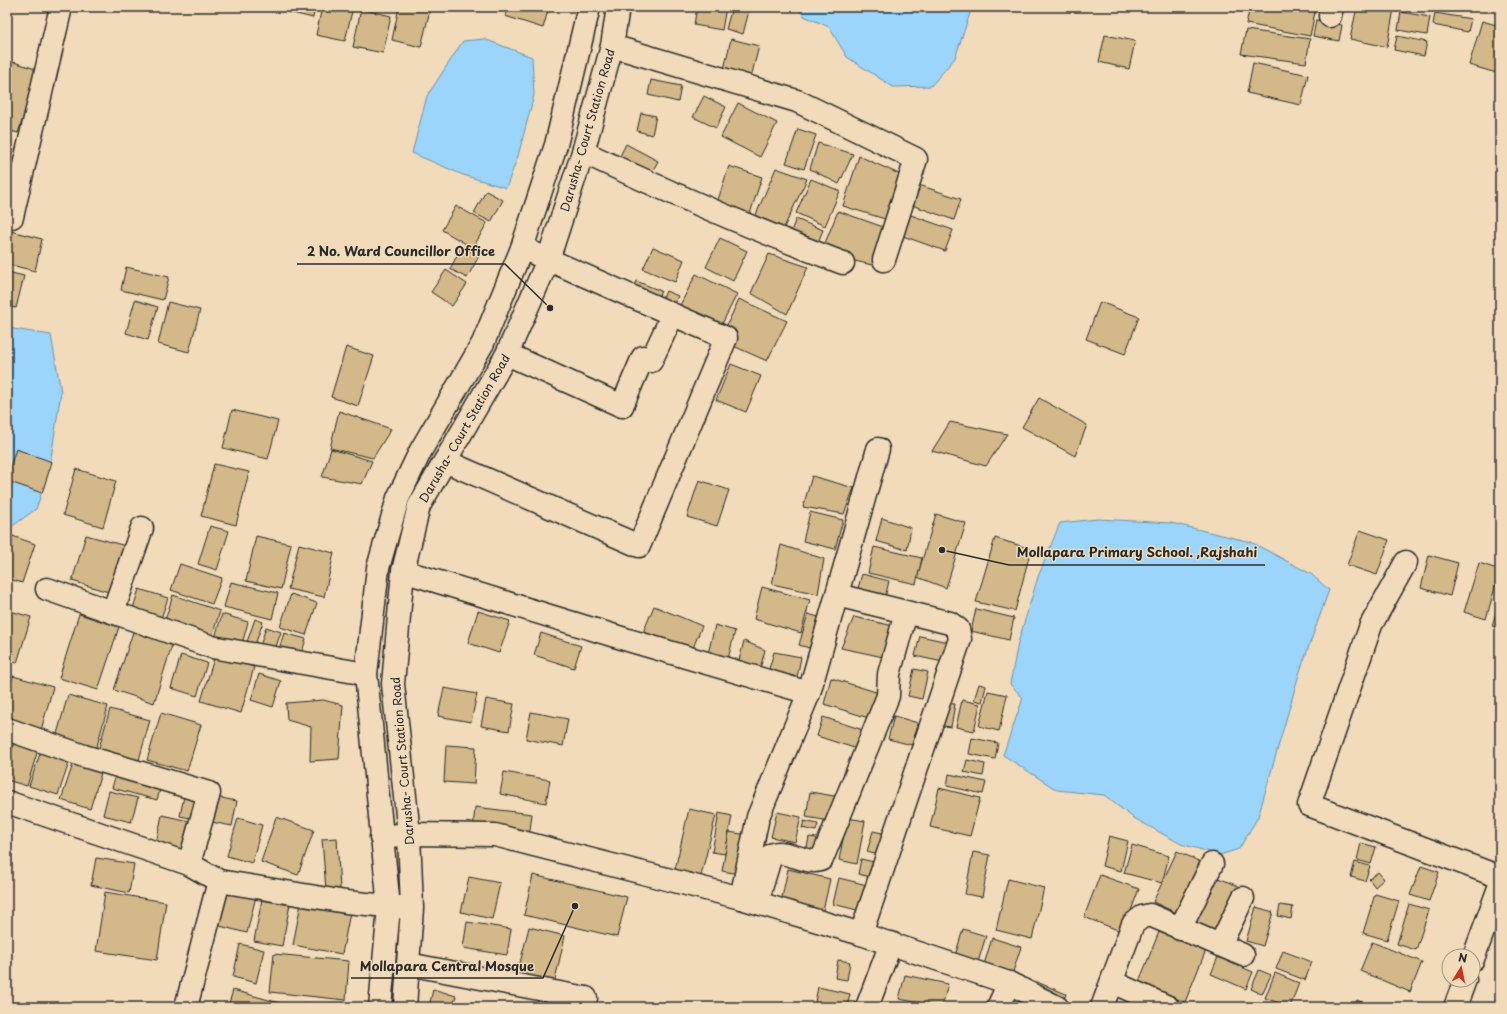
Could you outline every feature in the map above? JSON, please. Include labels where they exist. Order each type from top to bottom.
[{"type":"street","points":[[12,217],[62,7]]},
{"type":"street","name":"Darusha- Court Station Road","points":[[380,1007],[388,907],[366,674],[378,568],[398,498],[421,450],[483,343],[522,248],[556,145],[589,7]]},
{"type":"street","name":"Darusha- Court Station Road","points":[[405,1007],[412,908],[409,834],[393,684],[402,571],[419,506],[507,354],[548,260],[582,152],[612,46],[618,7]]},
{"type":"street","points":[[612,46],[797,101],[916,159],[884,260]]},
{"type":"street","points":[[582,152],[682,198],[783,241],[844,263]]},
{"type":"street","points":[[444,461],[639,546],[726,338],[672,316],[522,248]]},
{"type":"street","points":[[507,354],[622,406],[643,357],[651,361],[672,316]]},
{"type":"street","points":[[749,900],[758,817],[809,693],[878,449]]},
{"type":"street","points":[[113,612],[142,528]]},
{"type":"street","points":[[1406,562],[1371,625],[1309,805],[1500,877]]},
{"type":"street","points":[[402,571],[628,640],[809,693]]},
{"type":"street","points":[[47,589],[212,647],[366,674]]},
{"type":"street","points":[[837,595],[906,614],[950,623],[958,629],[960,639],[861,934]]},
{"type":"street","points":[[749,900],[771,856],[779,853],[816,861],[822,859],[888,696],[889,674],[906,614]]},
{"type":"street","points":[[7,729],[84,756],[209,794],[189,864]]},
{"type":"street","points":[[7,802],[189,864],[220,881],[346,902],[412,908]]},
{"type":"street","points":[[381,837],[409,834],[495,835],[749,900],[891,943],[1009,983],[1057,1007]]},
{"type":"street","points":[[1180,929],[1212,864]]},
{"type":"street","points":[[186,1007],[220,881]]},
{"type":"street","points":[[1477,948],[1500,885]]},
{"type":"street","points":[[1220,945],[1243,898]]},
{"type":"street","points":[[1102,1007],[1133,924],[1142,917],[1150,915],[1180,929],[1243,954]]},
{"type":"street","points":[[867,1007],[891,943]]},
{"type":"street","points":[[408,964],[586,998]]},
{"type":"street","points":[[1112,982],[1168,1007]]},
{"type":"street","points":[[998,1007],[1009,983]]},
{"type":"street","points":[[1455,1007],[1462,988]]},
{"type":"water","points":[[796,7],[972,7],[955,58],[931,86],[893,87],[847,57],[829,27],[804,16]]},
{"type":"water","points":[[484,39],[532,57],[534,95],[518,156],[506,188],[463,175],[412,153],[427,96],[463,41]]},
{"type":"water","points":[[7,328],[51,335],[61,392],[49,471],[36,509],[7,530]]},
{"type":"water","points":[[1098,519],[1171,523],[1251,542],[1311,574],[1329,590],[1300,671],[1258,817],[1239,849],[1220,855],[1181,844],[1132,817],[1104,795],[1057,790],[1003,755],[1023,698],[1010,684],[1018,643],[1038,577],[1060,523]]},
{"type":"building","points":[[285,7],[315,7],[313,18],[284,11]]},
{"type":"building","points":[[322,7],[353,7],[345,41],[316,35]]},
{"type":"building","points":[[399,7],[417,7],[430,10],[421,47],[392,40]]},
{"type":"building","points":[[508,7],[549,7],[543,28],[505,16]]},
{"type":"building","points":[[697,7],[726,7],[722,30],[694,25]]},
{"type":"building","points":[[732,7],[750,7],[743,34],[726,29]]},
{"type":"building","points":[[1250,7],[1316,7],[1310,36],[1246,24]]},
{"type":"building","points":[[1357,7],[1383,7],[1394,9],[1387,47],[1350,39]]},
{"type":"building","points":[[361,9],[391,16],[383,53],[353,47]]},
{"type":"building","points":[[1401,12],[1430,17],[1427,35],[1398,30]]},
{"type":"building","points":[[1435,13],[1471,19],[1468,32],[1433,25]]},
{"type":"building","points":[[1316,20],[1342,25],[1339,41],[1313,36]]},
{"type":"building","points":[[1482,21],[1500,26],[1500,74],[1469,65]]},
{"type":"building","points":[[1246,30],[1310,39],[1306,63],[1241,54]]},
{"type":"building","points":[[1105,35],[1135,41],[1129,69],[1099,62]]},
{"type":"building","points":[[1397,36],[1427,42],[1424,56],[1394,50]]},
{"type":"building","points":[[731,39],[759,46],[748,89],[721,82]]},
{"type":"building","points":[[7,60],[39,70],[18,133],[7,130]]},
{"type":"building","points":[[1253,63],[1308,75],[1301,105],[1247,93]]},
{"type":"building","points":[[651,80],[681,86],[678,102],[648,95]]},
{"type":"building","points":[[704,96],[726,107],[716,128],[693,117]]},
{"type":"building","points":[[738,103],[777,123],[760,157],[721,137]]},
{"type":"building","points":[[641,113],[656,116],[652,135],[637,131]]},
{"type":"building","points":[[798,129],[816,135],[804,169],[786,163]]},
{"type":"building","points":[[818,143],[853,154],[839,184],[810,169]]},
{"type":"building","points":[[626,144],[658,161],[650,176],[618,160]]},
{"type":"building","points":[[859,156],[899,174],[885,219],[843,206]]},
{"type":"building","points":[[729,166],[762,177],[746,226],[714,212]]},
{"type":"building","points":[[776,168],[807,179],[780,236],[752,224]]},
{"type":"building","points":[[811,179],[840,191],[825,226],[796,213]]},
{"type":"building","points":[[916,184],[961,199],[954,220],[909,204]]},
{"type":"building","points":[[486,191],[503,200],[491,222],[474,213]]},
{"type":"building","points":[[456,206],[487,223],[473,248],[442,230]]},
{"type":"building","points":[[838,211],[886,228],[872,265],[821,253]]},
{"type":"building","points":[[908,214],[953,230],[945,251],[900,235]]},
{"type":"building","points":[[796,219],[823,230],[814,252],[787,241]]},
{"type":"building","points":[[7,230],[42,239],[35,271],[7,264]]},
{"type":"building","points":[[720,238],[747,251],[733,281],[706,267]]},
{"type":"building","points":[[462,246],[479,256],[467,278],[450,269]]},
{"type":"building","points":[[653,247],[684,260],[675,282],[643,269]]},
{"type":"building","points":[[769,254],[808,267],[787,314],[751,293]]},
{"type":"building","points":[[126,267],[169,277],[163,300],[121,290]]},
{"type":"building","points":[[446,270],[467,284],[452,306],[431,292]]},
{"type":"building","points":[[7,272],[24,276],[16,308],[7,306]]},
{"type":"building","points":[[696,274],[737,294],[715,338],[674,317]]},
{"type":"building","points":[[636,281],[661,291],[654,307],[630,297]]},
{"type":"building","points":[[666,291],[678,296],[670,315],[658,311]]},
{"type":"building","points":[[739,299],[787,321],[767,361],[720,340]]},
{"type":"building","points":[[135,300],[158,307],[148,340],[126,333]]},
{"type":"building","points":[[168,302],[200,310],[189,352],[158,344]]},
{"type":"building","points":[[1100,302],[1139,317],[1125,354],[1086,339]]},
{"type":"building","points":[[346,347],[374,356],[358,406],[331,397]]},
{"type":"building","points":[[731,364],[761,376],[746,412],[716,400]]},
{"type":"building","points":[[1039,398],[1087,425],[1075,456],[1022,427]]},
{"type":"building","points":[[232,410],[278,421],[268,459],[223,448]]},
{"type":"building","points":[[339,411],[391,429],[373,458],[330,448]]},
{"type":"building","points":[[950,422],[1007,434],[986,466],[932,451]]},
{"type":"building","points":[[16,449],[52,462],[42,493],[7,481],[7,475]]},
{"type":"building","points":[[331,449],[372,461],[362,484],[322,477]]},
{"type":"building","points":[[214,464],[249,472],[236,525],[201,516]]},
{"type":"building","points":[[76,469],[116,481],[103,527],[63,515]]},
{"type":"building","points":[[812,476],[854,488],[844,514],[803,507]]},
{"type":"building","points":[[699,480],[729,490],[717,526],[687,517]]},
{"type":"building","points":[[810,512],[843,520],[835,549],[803,541]]},
{"type":"building","points":[[936,514],[966,523],[946,588],[917,577]]},
{"type":"building","points":[[882,518],[911,528],[907,550],[876,541]]},
{"type":"building","points":[[210,526],[229,531],[217,570],[198,564]]},
{"type":"building","points":[[1360,530],[1389,540],[1377,575],[1347,565]]},
{"type":"building","points":[[7,534],[35,544],[22,583],[7,578]]},
{"type":"building","points":[[86,535],[126,546],[112,593],[72,581]]},
{"type":"building","points":[[256,536],[291,544],[281,589],[246,581]]},
{"type":"building","points":[[995,538],[1031,549],[1015,611],[976,602]]},
{"type":"building","points":[[299,544],[334,553],[324,597],[288,589]]},
{"type":"building","points":[[781,545],[824,559],[818,594],[772,584]]},
{"type":"building","points":[[874,547],[922,558],[916,584],[868,573]]},
{"type":"building","points":[[1429,555],[1458,563],[1450,596],[1421,588]]},
{"type":"building","points":[[1479,563],[1500,570],[1486,619],[1464,612]]},
{"type":"building","points":[[180,564],[222,578],[212,604],[171,590]]},
{"type":"building","points":[[862,574],[889,581],[883,606],[855,599]]},
{"type":"building","points":[[231,582],[278,593],[272,619],[224,607]]},
{"type":"building","points":[[762,587],[810,600],[801,633],[754,619]]},
{"type":"building","points":[[139,589],[168,598],[157,630],[129,621]]},
{"type":"building","points":[[291,594],[317,603],[306,635],[280,627]]},
{"type":"building","points":[[173,595],[220,611],[210,642],[163,627]]},
{"type":"building","points":[[1500,599],[1500,628],[1492,626]]},
{"type":"building","points":[[654,606],[702,626],[688,660],[640,640]]},
{"type":"building","points":[[976,609],[1014,618],[1009,640],[971,631]]},
{"type":"building","points":[[7,610],[31,617],[17,663],[7,660]]},
{"type":"building","points":[[478,611],[510,621],[499,653],[468,643]]},
{"type":"building","points":[[79,614],[119,627],[98,690],[59,678]]},
{"type":"building","points":[[222,614],[248,622],[241,648],[214,641]]},
{"type":"building","points":[[808,614],[829,620],[820,651],[799,645]]},
{"type":"building","points":[[854,617],[898,627],[888,658],[841,648]]},
{"type":"building","points":[[255,619],[263,622],[251,656],[243,653]]},
{"type":"building","points":[[715,625],[735,631],[726,667],[706,662]]},
{"type":"building","points":[[135,626],[174,639],[154,703],[114,690]]},
{"type":"building","points":[[266,627],[281,632],[271,661],[257,656]]},
{"type":"building","points":[[284,633],[306,639],[298,665],[276,659]]},
{"type":"building","points":[[541,633],[581,646],[574,668],[534,655]]},
{"type":"building","points":[[920,636],[948,642],[943,662],[915,656]]},
{"type":"building","points":[[744,641],[765,650],[757,680],[736,672]]},
{"type":"building","points":[[774,652],[801,657],[795,688],[766,679]]},
{"type":"building","points":[[181,655],[207,663],[197,696],[171,688]]},
{"type":"building","points":[[215,655],[254,667],[241,713],[201,701]]},
{"type":"building","points":[[914,669],[928,672],[922,699],[908,696]]},
{"type":"building","points":[[259,674],[281,681],[273,707],[251,700]]},
{"type":"building","points":[[7,675],[13,676],[7,695]]},
{"type":"building","points":[[13,676],[53,687],[40,734],[7,724],[7,698]]},
{"type":"building","points":[[831,678],[879,693],[872,719],[824,704]]},
{"type":"building","points":[[979,684],[986,686],[982,702],[974,700]]},
{"type":"building","points":[[444,688],[477,694],[471,722],[438,716]]},
{"type":"building","points":[[988,691],[1007,695],[999,731],[979,726]]},
{"type":"building","points":[[68,695],[108,706],[95,753],[55,741]]},
{"type":"building","points":[[486,699],[514,704],[509,731],[481,726]]},
{"type":"building","points":[[323,700],[343,705],[339,759],[310,761],[311,727],[287,720],[286,703]]},
{"type":"building","points":[[962,700],[980,704],[974,731],[956,727]]},
{"type":"building","points":[[946,703],[955,704],[951,727],[943,726]]},
{"type":"building","points":[[110,709],[150,720],[137,767],[97,755]]},
{"type":"building","points":[[531,712],[568,719],[563,746],[526,739]]},
{"type":"building","points":[[161,713],[201,725],[187,771],[147,760]]},
{"type":"building","points":[[894,716],[918,723],[912,745],[888,739]]},
{"type":"building","points":[[823,717],[866,731],[860,750],[817,736]]},
{"type":"building","points":[[7,733],[14,735],[7,756]]},
{"type":"building","points":[[16,736],[40,743],[27,786],[7,780],[7,766]]},
{"type":"building","points":[[972,738],[998,743],[995,759],[969,754]]},
{"type":"building","points":[[43,745],[72,754],[58,795],[29,786]]},
{"type":"building","points":[[446,745],[476,747],[474,784],[444,782]]},
{"type":"building","points":[[75,758],[103,767],[90,809],[61,800]]},
{"type":"building","points":[[967,760],[985,764],[983,776],[964,772]]},
{"type":"building","points":[[119,764],[164,776],[157,800],[112,788]]},
{"type":"building","points":[[504,772],[550,780],[546,803],[500,794]]},
{"type":"building","points":[[949,774],[986,782],[983,794],[947,786]]},
{"type":"building","points":[[939,788],[980,798],[970,836],[930,827]]},
{"type":"building","points":[[109,791],[138,798],[131,822],[103,815]]},
{"type":"building","points":[[185,791],[237,801],[232,826],[180,816]]},
{"type":"building","points":[[810,792],[840,797],[836,822],[806,817]]},
{"type":"building","points":[[475,807],[532,814],[528,846],[472,839]]},
{"type":"building","points":[[689,809],[716,815],[699,884],[673,878]]},
{"type":"building","points":[[777,812],[801,817],[795,842],[771,837]]},
{"type":"building","points":[[719,813],[732,816],[725,854],[712,852]]},
{"type":"building","points":[[162,815],[193,822],[185,855],[155,848]]},
{"type":"building","points":[[276,817],[314,830],[298,875],[261,862]]},
{"type":"building","points":[[238,818],[262,825],[252,863],[227,856]]},
{"type":"building","points":[[847,818],[865,821],[857,864],[839,860]]},
{"type":"building","points":[[804,821],[818,824],[816,831],[802,828]]},
{"type":"building","points":[[873,831],[892,835],[886,857],[867,852]]},
{"type":"building","points":[[729,832],[753,836],[745,875],[722,871]]},
{"type":"building","points":[[1109,836],[1128,841],[1121,871],[1102,866]]},
{"type":"building","points":[[809,837],[823,839],[820,856],[806,853]]},
{"type":"building","points":[[337,838],[340,889],[326,890],[322,839]]},
{"type":"building","points":[[1361,843],[1376,847],[1371,864],[1357,860]]},
{"type":"building","points":[[1132,845],[1169,856],[1162,883],[1124,873]]},
{"type":"building","points":[[1177,851],[1207,865],[1183,916],[1153,902]]},
{"type":"building","points":[[973,852],[990,855],[982,897],[965,894]]},
{"type":"building","points":[[96,858],[134,864],[129,893],[91,885]]},
{"type":"building","points":[[861,859],[882,864],[879,879],[858,874]]},
{"type":"building","points":[[1355,862],[1370,866],[1365,881],[1351,877]]},
{"type":"building","points":[[1421,866],[1439,872],[1429,901],[1410,895]]},
{"type":"building","points":[[788,869],[830,879],[823,911],[781,902]]},
{"type":"building","points":[[1378,872],[1384,879],[1375,887],[1369,879]]},
{"type":"building","points":[[533,875],[627,897],[617,937],[524,915]]},
{"type":"building","points":[[1100,875],[1139,889],[1123,932],[1084,917]]},
{"type":"building","points":[[1213,876],[1241,887],[1221,937],[1192,925]]},
{"type":"building","points":[[469,877],[500,883],[492,919],[461,912]]},
{"type":"building","points":[[839,878],[871,886],[865,912],[833,904]]},
{"type":"building","points":[[1008,879],[1044,888],[1032,939],[996,930]]},
{"type":"building","points":[[221,888],[256,896],[247,933],[212,924]]},
{"type":"building","points":[[105,892],[166,902],[157,960],[96,951]]},
{"type":"building","points":[[263,894],[291,899],[282,946],[254,941]]},
{"type":"building","points":[[1375,894],[1399,901],[1387,940],[1363,933]]},
{"type":"building","points":[[302,898],[351,907],[342,954],[293,945]]},
{"type":"building","points":[[1409,904],[1429,910],[1416,950],[1397,944]]},
{"type":"building","points":[[1280,905],[1293,907],[1291,919],[1278,916]]},
{"type":"building","points":[[1256,907],[1273,912],[1263,946],[1246,941]]},
{"type":"building","points":[[467,922],[511,929],[507,955],[463,948]]},
{"type":"building","points":[[529,927],[565,936],[551,997],[514,987]]},
{"type":"building","points":[[963,929],[986,936],[978,962],[955,956]]},
{"type":"building","points":[[1159,932],[1206,950],[1185,1002],[1138,984]]},
{"type":"building","points":[[992,938],[1021,947],[1012,975],[983,968]]},
{"type":"building","points":[[1372,942],[1422,962],[1410,992],[1360,971]]},
{"type":"building","points":[[240,944],[264,950],[256,983],[233,977]]},
{"type":"building","points":[[1283,951],[1312,962],[1305,980],[1276,969]]},
{"type":"building","points":[[274,954],[349,961],[346,1000],[270,992]]},
{"type":"building","points":[[1218,957],[1253,972],[1246,989],[1211,974]]},
{"type":"building","points":[[838,960],[850,962],[847,980],[835,978]]},
{"type":"building","points":[[1259,970],[1271,975],[1262,994],[1251,989]]},
{"type":"building","points":[[1275,973],[1299,983],[1290,1007],[1265,998]]},
{"type":"building","points":[[905,975],[948,984],[942,1007],[899,999]]},
{"type":"building","points":[[1037,982],[1066,994],[1061,1007],[1031,996]]},
{"type":"building","points":[[818,987],[850,994],[847,1007],[814,1007]]},
{"type":"building","points":[[433,989],[456,996],[453,1007],[429,1007]]},
{"type":"building","points":[[233,990],[294,1007],[228,1007]]},
{"type":"building","points":[[1008,996],[1036,1006],[1036,1007],[1004,1007]]},
{"type":"building","points":[[1357,1000],[1373,1007],[1354,1007]]},
{"type":"building","points":[[303,1003],[337,1007],[302,1007]]},
{"type":"building","points":[[463,1003],[480,1007],[462,1007]]},
{"type":"place","name":"2 No. Ward Councillor Office","points":[[550,308]]},
{"type":"place","name":"Mollapara Primary School. ,Rajshahi","points":[[942,550]]},
{"type":"place","name":"Mollapara Central Mosque","points":[[575,906]]}]
